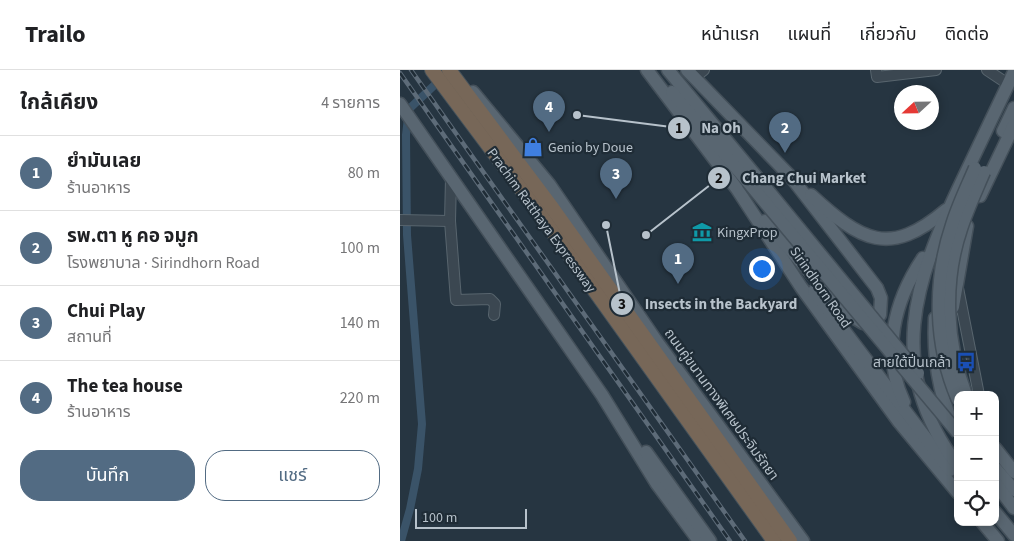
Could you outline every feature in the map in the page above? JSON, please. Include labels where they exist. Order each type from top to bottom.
[{"type":"highway","name":"Prachim Ratthaya Expressway","points":[[432,70],[542,217],[774,541]]},
{"type":"highway","name":"Prachim Ratthaya Expressway","points":[[453,71],[554,209],[790,541]]},
{"type":"main road","name":"Sirindhorn Road","points":[[647,70],[954,418]]},
{"type":"main road","points":[[653,70],[954,427]]},
{"type":"main road","name":"Sirindhorn Road","points":[[668,70],[747,182],[801,287],[905,420],[954,487]]},
{"type":"main road","name":"ถนนคู่ขนานทางพิเศษประจิมรัถยา","points":[[453,71],[549,184],[657,342],[803,541]]},
{"type":"main road","points":[[695,72],[791,176],[844,224],[876,238],[894,239],[917,232],[950,206]]},
{"type":"main road","points":[[955,391],[942,344],[939,307],[941,270],[952,224],[1011,85],[1014,72]]},
{"type":"main road","points":[[954,475],[905,420],[894,374],[892,336],[900,304],[908,284],[933,243],[992,118],[1011,85]]},
{"type":"main road","points":[[400,104],[602,396],[657,484],[699,541]]},
{"type":"main road","points":[[965,391],[956,362],[951,334],[949,297],[952,264],[961,228],[984,172],[1014,108]]},
{"type":"main road","points":[[954,426],[940,390],[934,335],[937,303],[967,223],[1013,128]]},
{"type":"main road","points":[[747,182],[846,312],[863,323],[874,321],[880,315],[881,309],[881,298],[877,288],[791,176]]},
{"type":"main road","points":[[954,404],[949,390],[948,342],[967,223]]},
{"type":"main road","points":[[933,243],[920,285],[913,323],[916,374],[926,410],[940,441],[954,460]]},
{"type":"main road","points":[[657,342],[702,394],[810,541]]},
{"type":"main road","points":[[602,396],[666,478],[710,541]]},
{"type":"main road","points":[[999,453],[1014,472]]},
{"type":"main road","points":[[999,472],[1014,490]]},
{"type":"main road","points":[[999,473],[1014,495]]},
{"type":"main road","points":[[999,488],[1014,508]]},
{"type":"main road","points":[[999,499],[1014,518]]},
{"type":"main road","points":[[999,517],[1014,535]]},
{"type":"main road","points":[[985,526],[998,541]]},
{"type":"main road","points":[[995,526],[1007,541]]},
{"type":"street","points":[[876,70],[877,77],[936,70]]},
{"type":"street","points":[[987,70],[1011,85]]},
{"type":"street","points":[[451,178],[450,221],[456,300],[490,299],[495,304],[494,315]]},
{"type":"street","points":[[404,220],[450,221]]},
{"type":"street","points":[[957,281],[978,391]]},
{"type":"street","points":[[999,445],[1014,466]]},
{"type":"waterway","points":[[401,541],[418,469],[422,424],[407,235],[406,135],[409,109],[442,78]]},
{"type":"railway","points":[[411,70],[745,541]]},
{"type":"railway","points":[[400,73],[730,541]]},
{"type":"place","name":"Na Oh","points":[[577,115]]},
{"type":"place","name":"The tea house","points":[[549,132]]},
{"type":"place","name":"Genio by Doue","points":[[533,147]]},
{"type":"place","name":"รพ.ตา หู คอ จมูก","points":[[785,153]]},
{"type":"place","name":"Chui Play","points":[[616,199]]},
{"type":"place","name":"Insects in the Backyard","points":[[606,225]]},
{"type":"place","name":"KingxProp","points":[[702,232]]},
{"type":"place","name":"Chang Chui Market","points":[[646,235]]},
{"type":"place","name":"ยำมันเลย","points":[[678,284]]},
{"type":"place","name":"สายใต้ปิ่นเกล้า","points":[[966,362]]}]
